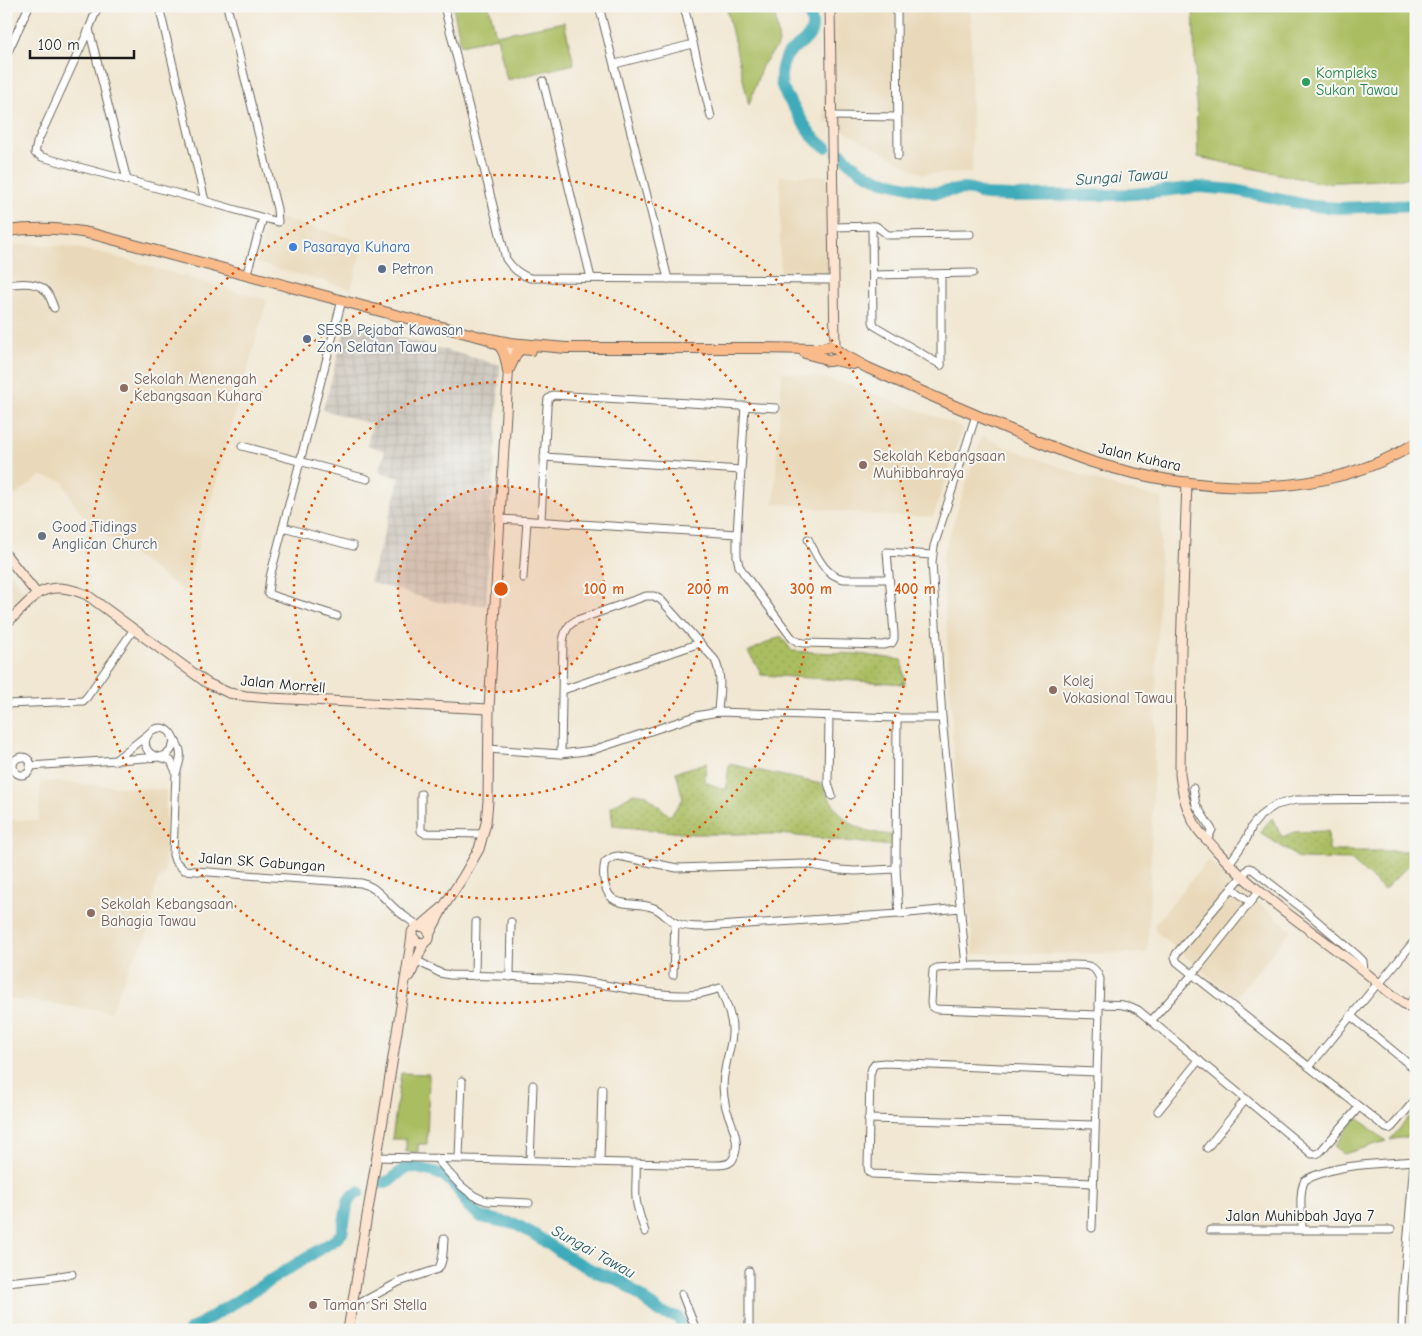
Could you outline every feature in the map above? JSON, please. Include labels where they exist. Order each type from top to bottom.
[{"type":"main road","points":[[6,231],[37,228],[75,230],[485,338],[510,343],[566,348]]},
{"type":"main road","points":[[485,338],[502,347],[508,371]]},
{"type":"main road","points":[[508,371],[520,350],[559,351],[566,348]]},
{"type":"main road","name":"Jalan Kuhara","points":[[566,348],[758,348],[829,352],[1040,442],[1092,462],[1146,475],[1187,482],[1253,487],[1284,486],[1311,482],[1333,478],[1376,464],[1416,443]]},
{"type":"street","points":[[6,56],[29,6]]},
{"type":"street","points":[[98,6],[37,142],[35,153],[42,157],[278,222],[278,209],[227,6]]},
{"type":"street","points":[[159,6],[205,201]]},
{"type":"street","points":[[599,6],[668,279]]},
{"type":"street","points":[[684,6],[711,117]]},
{"type":"street","points":[[829,352],[834,323],[830,6]]},
{"type":"street","points":[[897,6],[898,156]]},
{"type":"street","points":[[445,10],[506,259],[520,274],[530,278],[834,280]]},
{"type":"street","points":[[89,29],[127,180]]},
{"type":"street","points":[[615,64],[693,44]]},
{"type":"street","points":[[543,81],[591,278]]},
{"type":"street","points":[[832,116],[898,117]]},
{"type":"street","points":[[246,276],[263,218]]},
{"type":"street","points":[[872,226],[875,326],[941,365],[941,274]]},
{"type":"street","points":[[833,227],[876,226],[888,235],[970,234]]},
{"type":"street","points":[[873,275],[973,273]]},
{"type":"street","points":[[6,285],[25,284],[40,286],[47,292],[54,308]]},
{"type":"street","points":[[337,616],[268,593],[270,577],[342,300]]},
{"type":"street","points":[[403,992],[424,943],[429,939],[430,933],[444,906],[473,860],[484,834],[488,801],[489,709],[510,343]]},
{"type":"street","points":[[540,521],[548,399],[553,395],[776,408]]},
{"type":"street","points":[[745,406],[737,534],[739,566],[792,638],[798,642],[883,645],[892,643],[894,633],[887,552],[932,555]]},
{"type":"street","points":[[966,966],[942,718],[932,555],[976,415]]},
{"type":"street","points":[[242,446],[367,479]]},
{"type":"street","points":[[544,457],[740,470]]},
{"type":"street","points":[[1187,482],[1181,649],[1180,774],[1181,787],[1188,810],[1198,829],[1207,840],[1229,864],[1259,891],[1416,1011]]},
{"type":"street","points":[[500,519],[737,534]]},
{"type":"street","points":[[523,578],[527,521]]},
{"type":"street","points":[[283,527],[353,546]]},
{"type":"street","points":[[808,540],[825,569],[837,578],[889,579]]},
{"type":"street","points":[[6,555],[36,594],[6,624]]},
{"type":"street","name":"Jalan Morrell","points":[[36,594],[51,587],[78,591],[87,595],[207,683],[229,693],[270,698],[489,709]]},
{"type":"street","points":[[561,754],[563,641],[565,631],[570,624],[577,620],[646,596],[654,596],[661,600],[715,660],[718,666],[720,687],[718,712]]},
{"type":"street","points":[[6,704],[83,700],[134,629]]},
{"type":"street","points":[[563,690],[700,642]]},
{"type":"street","points":[[488,748],[561,754],[593,750],[686,719],[718,712],[942,718]]},
{"type":"street","points":[[829,716],[828,783],[832,796]]},
{"type":"street","points":[[897,718],[896,869],[899,914]]},
{"type":"street","points":[[30,766],[114,761],[160,757],[169,754],[172,750],[174,742],[172,736],[170,732],[161,728],[152,730],[114,761]]},
{"type":"street","points":[[148,734],[145,742],[151,754],[172,761],[176,773]]},
{"type":"street","name":"Jalan SK Gabungan","points":[[172,736],[179,745],[180,750],[180,762],[176,773],[173,848],[175,861],[184,870],[369,885],[416,930]]},
{"type":"street","points":[[23,757],[28,760],[30,766],[27,772],[22,775],[10,766],[17,758],[23,757]]},
{"type":"street","points":[[1193,788],[1196,805],[1212,830],[1207,840]]},
{"type":"street","points":[[421,794],[421,831],[424,833],[484,834]]},
{"type":"street","points":[[1229,864],[1247,838],[1252,826],[1260,816],[1276,805],[1296,800],[1416,799]]},
{"type":"street","points":[[896,869],[855,871],[805,864],[677,868],[618,856],[605,862],[604,882],[613,900],[646,905],[662,912],[675,923],[703,927],[960,908]]},
{"type":"street","points":[[1364,971],[1363,961],[1358,956],[1255,870],[1249,868],[1175,957],[1178,962],[1389,1129],[1416,1099]]},
{"type":"street","points":[[1232,888],[1250,902]]},
{"type":"street","points":[[1151,1021],[1193,974],[1259,891]]},
{"type":"street","points":[[348,1330],[403,992],[416,930],[444,906]]},
{"type":"street","points":[[475,976],[476,922]]},
{"type":"street","points":[[510,977],[511,922]]},
{"type":"street","points":[[673,975],[675,923]]},
{"type":"street","points":[[416,930],[427,928],[430,933]]},
{"type":"street","points":[[416,930],[417,942],[424,943]]},
{"type":"street","points":[[1310,1067],[1416,939]]},
{"type":"street","points":[[376,1157],[729,1164],[734,1155],[736,1138],[724,1098],[724,1073],[732,1038],[732,1028],[720,988],[688,996],[664,995],[574,980],[450,975],[440,973],[416,960]]},
{"type":"street","points":[[1092,1228],[1100,980],[1097,971],[1092,967],[1074,964],[966,966],[937,968],[933,970],[931,1004],[936,1009],[1098,1015]]},
{"type":"street","points":[[1407,1006],[1416,996]]},
{"type":"street","points":[[1099,1004],[1130,1006],[1199,1060],[1312,1154],[1320,1152],[1359,1107]]},
{"type":"street","points":[[1351,1016],[1416,1070]]},
{"type":"street","points":[[1158,1111],[1199,1060]]},
{"type":"street","points":[[1093,1183],[872,1174],[869,1172],[868,1167],[868,1119],[870,1074],[875,1064],[1096,1072]]},
{"type":"street","points":[[460,1158],[462,1081]]},
{"type":"street","points":[[530,1160],[533,1085]]},
{"type":"street","points":[[600,1161],[602,1089]]},
{"type":"street","points":[[1207,1148],[1246,1100]]},
{"type":"street","points":[[868,1119],[1095,1125]]},
{"type":"street","points":[[436,1158],[464,1188],[481,1200],[487,1202],[530,1203]]},
{"type":"street","points":[[1302,1230],[1302,1185],[1305,1180],[1347,1167],[1415,1160],[1402,1330]]},
{"type":"street","points":[[636,1163],[636,1199],[645,1232]]},
{"type":"street","name":"Jalan Muhibbah Jaya 7","points":[[1210,1230],[1391,1230]]},
{"type":"street","points":[[351,1308],[399,1282],[438,1269],[440,1267],[444,1239]]},
{"type":"street","points":[[749,1271],[749,1330]]},
{"type":"street","points":[[6,1282],[72,1274]]},
{"type":"street","points":[[682,1294],[696,1330]]},
{"type":"shaded area","points":[[823,6],[971,6],[972,173],[923,174],[824,120]]},
{"type":"shaded area","points":[[780,176],[827,176],[828,273],[780,273]]},
{"type":"shaded area","points":[[269,215],[364,242],[351,289],[256,263]]},
{"type":"shaded area","name":"Sekolah Menengah Kebangsaan Kuhara","points":[[32,244],[64,246],[99,252],[267,300],[185,592],[89,523],[72,500],[63,481],[41,476],[6,502],[6,246]]},
{"type":"shaded area","points":[[347,323],[500,365],[493,493],[490,503],[492,506],[486,605],[438,602],[370,582],[400,478],[379,472],[385,451],[367,445],[372,424],[323,410]]},
{"type":"shaded area","name":"Sekolah Kebangsaan Muhibbahraya","points":[[782,372],[820,377],[851,385],[963,427],[933,517],[873,515],[774,503]]},
{"type":"shaded area","name":"Kolej Vokasional Tawau","points":[[982,435],[1006,447],[1115,487],[1162,498],[1148,953],[974,954],[958,822],[942,558]]},
{"type":"shaded area","points":[[6,568],[27,594],[23,602],[6,616]]},
{"type":"shaded area","name":"Sekolah Kebangsaan Bahagia Tawau","points":[[41,781],[166,790],[165,873],[159,879],[155,888],[146,937],[131,963],[110,1012],[27,1000],[6,999],[6,819],[38,821]]},
{"type":"shaded area","points":[[1208,860],[1291,930],[1235,998],[1155,931],[1154,925]]},
{"type":"green space","points":[[453,6],[489,6],[496,35],[564,22],[574,64],[507,80],[497,37],[461,45]]},
{"type":"green space","points":[[726,6],[774,6],[779,44],[762,66],[749,105]]},
{"type":"green space","name":"Kompleks Sukan Tawau","points":[[1193,6],[1416,6],[1416,178],[1322,183],[1198,157]]},
{"type":"green space","points":[[781,636],[792,651],[859,654],[902,660],[905,684],[761,675],[748,652]]},
{"type":"green space","points":[[706,763],[705,782],[726,790],[729,764],[821,784],[834,806],[845,818],[863,829],[892,835],[892,846],[779,834],[693,834],[613,826],[611,807],[634,793],[647,795],[670,816],[683,799],[676,772]]},
{"type":"green space","points":[[1272,818],[1282,837],[1294,832],[1328,831],[1329,851],[1416,851],[1416,862],[1412,862],[1384,890],[1351,860],[1300,859],[1260,832]]},
{"type":"green space","points":[[401,1073],[429,1074],[427,1144],[418,1144],[418,1152],[406,1152],[406,1139],[392,1139]]},
{"type":"green space","points":[[1416,1109],[1416,1135],[1390,1140]]},
{"type":"green space","points":[[1355,1119],[1359,1119],[1386,1141],[1344,1154],[1334,1146]]},
{"type":"waterway","name":"Sungai Tawau","points":[[806,6],[812,29],[808,38],[786,57],[781,70],[781,80],[786,96],[807,129],[818,142],[826,147]]},
{"type":"waterway","name":"Sungai Tawau","points":[[838,153],[842,154],[850,163],[863,172],[879,180],[934,193],[963,189],[985,195],[1107,195],[1199,187],[1235,190],[1312,206],[1340,208],[1416,205]]},
{"type":"waterway","name":"Sungai Tawau","points":[[383,1183],[391,1180],[405,1168],[412,1167],[445,1176],[457,1188],[469,1207],[481,1217],[515,1224],[571,1259],[596,1272],[621,1281],[661,1313],[678,1317],[683,1330]]},
{"type":"waterway","points":[[190,1330],[335,1240],[342,1233],[348,1202],[352,1196],[359,1192]]},
{"type":"place","name":"Kompleks Sukan Tawau","points":[[1306,82]]},
{"type":"place","name":"Pasaraya Kuhara","points":[[293,247]]},
{"type":"place","name":"Petron","points":[[382,269]]},
{"type":"place","name":"SESB Pejabat Kawasan Zon Selatan Tawau","points":[[307,339]]},
{"type":"place","name":"Sekolah Menengah Kebangsaan Kuhara","points":[[124,388]]},
{"type":"place","name":"Sekolah Kebangsaan Muhibbahraya","points":[[863,465]]},
{"type":"place","name":"Good Tidings Anglican Church","points":[[42,536]]},
{"type":"place","name":"Kolej Vokasional Tawau","points":[[1053,690]]},
{"type":"place","name":"Sekolah Kebangsaan Bahagia Tawau","points":[[91,913]]},
{"type":"place","name":"Taman Sri Stella","points":[[313,1305]]}]
